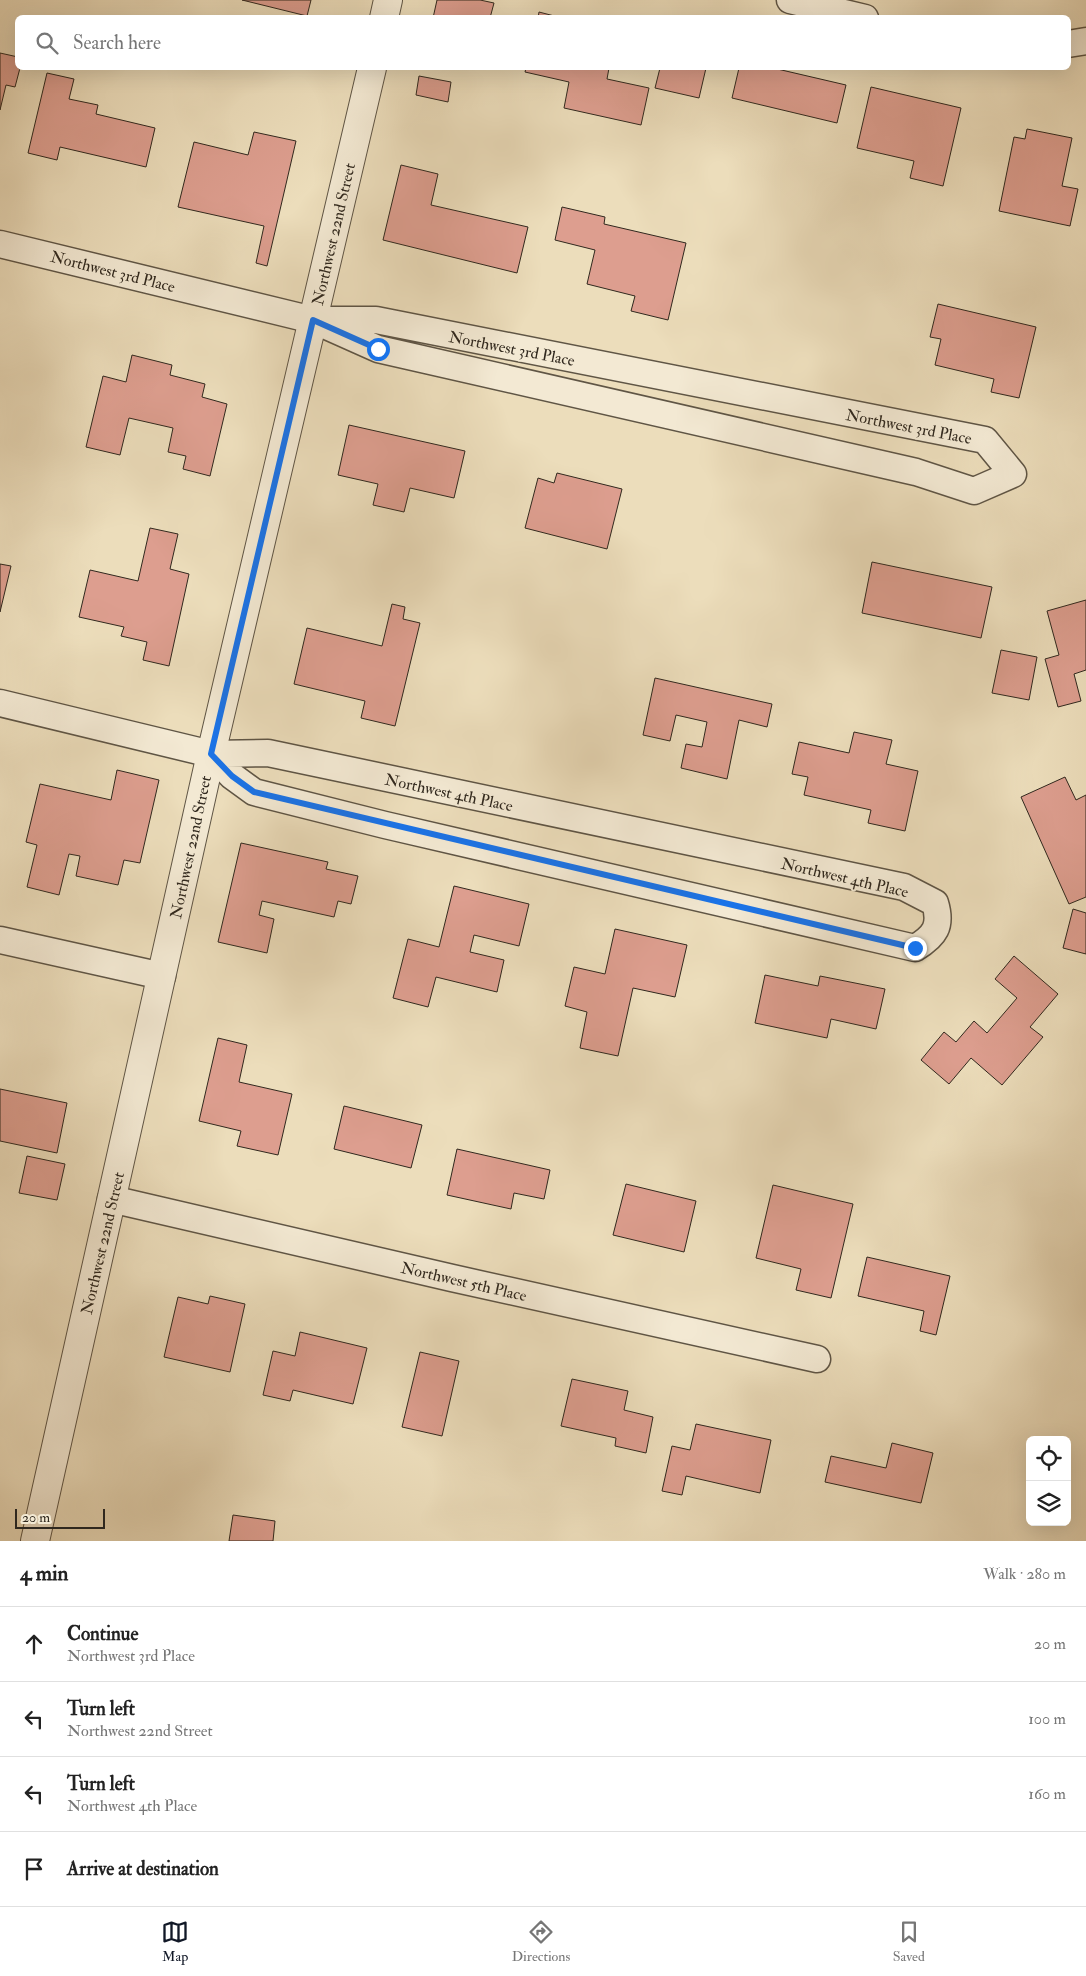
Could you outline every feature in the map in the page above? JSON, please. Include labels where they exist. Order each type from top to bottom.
[{"type":"street","points":[[385,15],[388,0]]},
{"type":"street","points":[[790,0],[852,15]]},
{"type":"street","points":[[1071,44],[1086,41]]},
{"type":"street","name":"Northwest 22nd Street","points":[[35,1541],[211,754],[372,70]]},
{"type":"street","name":"Northwest 3rd Place","points":[[0,244],[313,320],[378,349],[916,472],[974,491],[1013,474],[985,440],[376,320],[313,320]]},
{"type":"street","name":"Northwest 4th Place","points":[[0,703],[211,754],[268,753],[904,887],[936,903],[939,915],[937,926],[930,939],[915,948],[385,824],[254,792],[232,776],[211,754]]},
{"type":"street","points":[[0,940],[162,976]]},
{"type":"street","name":"Northwest 5th Place","points":[[111,1199],[471,1283],[817,1359]]},
{"type":"building","points":[[242,0],[311,0],[307,15]]},
{"type":"building","points":[[437,0],[480,0],[494,3],[491,15],[434,15]]},
{"type":"building","points":[[539,12],[550,15],[538,15]]},
{"type":"building","points":[[0,53],[15,56],[15,70],[19,70],[15,87],[6,85],[0,110]]},
{"type":"building","points":[[526,70],[609,70],[607,79],[649,88],[641,125],[564,108],[569,82],[525,72]]},
{"type":"building","points":[[660,70],[706,70],[699,98],[655,88]]},
{"type":"building","points":[[739,70],[782,70],[846,85],[837,123],[732,98]]},
{"type":"building","points":[[47,73],[74,79],[69,99],[98,105],[96,114],[155,128],[146,167],[60,147],[57,160],[28,153]]},
{"type":"building","points":[[419,76],[451,82],[448,102],[416,95]]},
{"type":"building","points":[[871,87],[961,108],[943,186],[910,178],[914,161],[857,148]]},
{"type":"building","points":[[1027,129],[1072,138],[1062,186],[1078,189],[1070,226],[999,211],[1014,137],[1025,139]]},
{"type":"building","points":[[254,132],[296,141],[267,266],[256,263],[264,226],[178,207],[194,142],[248,155]]},
{"type":"building","points":[[401,165],[438,174],[431,205],[528,227],[517,273],[383,240]]},
{"type":"building","points":[[562,207],[605,217],[604,224],[686,243],[668,320],[631,311],[635,296],[587,284],[595,250],[555,240]]},
{"type":"building","points":[[938,304],[1036,327],[1019,398],[991,392],[994,379],[935,365],[941,339],[930,337]]},
{"type":"building","points":[[132,355],[172,365],[170,375],[205,384],[202,397],[227,404],[210,476],[183,469],[186,456],[168,452],[173,428],[129,418],[120,455],[86,447],[103,376],[126,382]]},
{"type":"building","points":[[349,425],[465,451],[454,498],[410,488],[404,512],[373,505],[378,484],[338,475]]},
{"type":"building","points":[[557,473],[622,489],[607,549],[525,528],[538,478],[554,483]]},
{"type":"building","points":[[150,528],[178,534],[170,569],[189,574],[169,666],[143,660],[147,642],[121,636],[124,627],[79,617],[90,570],[138,581]]},
{"type":"building","points":[[872,562],[992,587],[981,638],[862,613]]},
{"type":"building","points":[[0,564],[11,566],[0,612]]},
{"type":"building","points":[[1086,600],[1086,670],[1074,674],[1081,701],[1058,707],[1045,659],[1059,655],[1047,611]]},
{"type":"building","points":[[392,604],[405,607],[403,619],[420,623],[395,726],[361,718],[365,701],[294,684],[307,628],[382,646]]},
{"type":"building","points":[[1001,650],[1037,657],[1029,700],[992,693]]},
{"type":"building","points":[[655,678],[772,704],[767,727],[739,720],[727,779],[681,768],[686,744],[702,747],[707,722],[676,715],[670,741],[643,735]]},
{"type":"building","points":[[854,732],[892,740],[886,764],[918,771],[905,831],[868,823],[871,810],[804,795],[808,777],[792,774],[799,742],[849,753]]},
{"type":"building","points":[[117,770],[159,780],[140,863],[124,860],[118,885],[76,876],[80,856],[69,854],[59,895],[27,887],[37,845],[26,842],[40,784],[111,800]]},
{"type":"building","points":[[1065,777],[1076,800],[1086,795],[1086,897],[1069,904],[1021,797]]},
{"type":"building","points":[[241,843],[328,862],[326,869],[358,876],[351,904],[338,901],[334,917],[262,901],[259,915],[274,919],[267,953],[218,942]]},
{"type":"building","points":[[454,886],[529,904],[519,946],[474,935],[470,952],[504,960],[497,992],[436,977],[428,1007],[393,998],[408,939],[439,947]]},
{"type":"building","points":[[1073,909],[1086,913],[1086,954],[1063,948]]},
{"type":"building","points":[[615,929],[687,945],[675,997],[633,988],[618,1056],[580,1048],[587,1012],[565,1006],[574,967],[605,974]]},
{"type":"building","points":[[1014,956],[1058,994],[1030,1027],[1043,1037],[1002,1085],[971,1058],[949,1084],[921,1060],[944,1032],[956,1042],[974,1021],[987,1033],[1017,998],[995,979]]},
{"type":"building","points":[[765,975],[818,986],[820,976],[885,989],[876,1029],[831,1019],[827,1038],[755,1023]]},
{"type":"building","points":[[218,1038],[247,1045],[239,1082],[292,1094],[278,1155],[237,1146],[241,1131],[199,1121]]},
{"type":"building","points":[[0,1089],[67,1103],[57,1153],[0,1141]]},
{"type":"building","points":[[344,1106],[422,1125],[411,1168],[334,1149]]},
{"type":"building","points":[[457,1149],[550,1170],[544,1199],[514,1193],[511,1209],[447,1195]]},
{"type":"building","points":[[27,1156],[65,1164],[57,1200],[19,1193]]},
{"type":"building","points":[[626,1184],[696,1201],[684,1252],[613,1235]]},
{"type":"building","points":[[773,1185],[853,1204],[831,1298],[796,1290],[801,1269],[756,1258]]},
{"type":"building","points":[[867,1257],[950,1276],[936,1335],[920,1331],[924,1311],[858,1296]]},
{"type":"building","points":[[210,1296],[245,1304],[230,1372],[164,1357],[178,1297],[208,1304]]},
{"type":"building","points":[[300,1332],[367,1348],[353,1404],[293,1390],[290,1401],[263,1395],[273,1351],[295,1356]]},
{"type":"building","points":[[420,1352],[459,1361],[442,1436],[402,1427]]},
{"type":"building","points":[[572,1379],[628,1391],[624,1410],[653,1417],[646,1453],[615,1446],[616,1438],[561,1426]]},
{"type":"building","points":[[696,1424],[771,1440],[760,1493],[686,1476],[682,1495],[662,1491],[672,1446],[690,1450]]},
{"type":"building","points":[[892,1443],[933,1453],[921,1503],[825,1482],[831,1456],[886,1468]]},
{"type":"building","points":[[233,1515],[275,1521],[273,1541],[229,1541]]},
{"type":"route","points":[[378,349],[313,320],[211,754],[232,776],[254,792],[915,948]]}]
